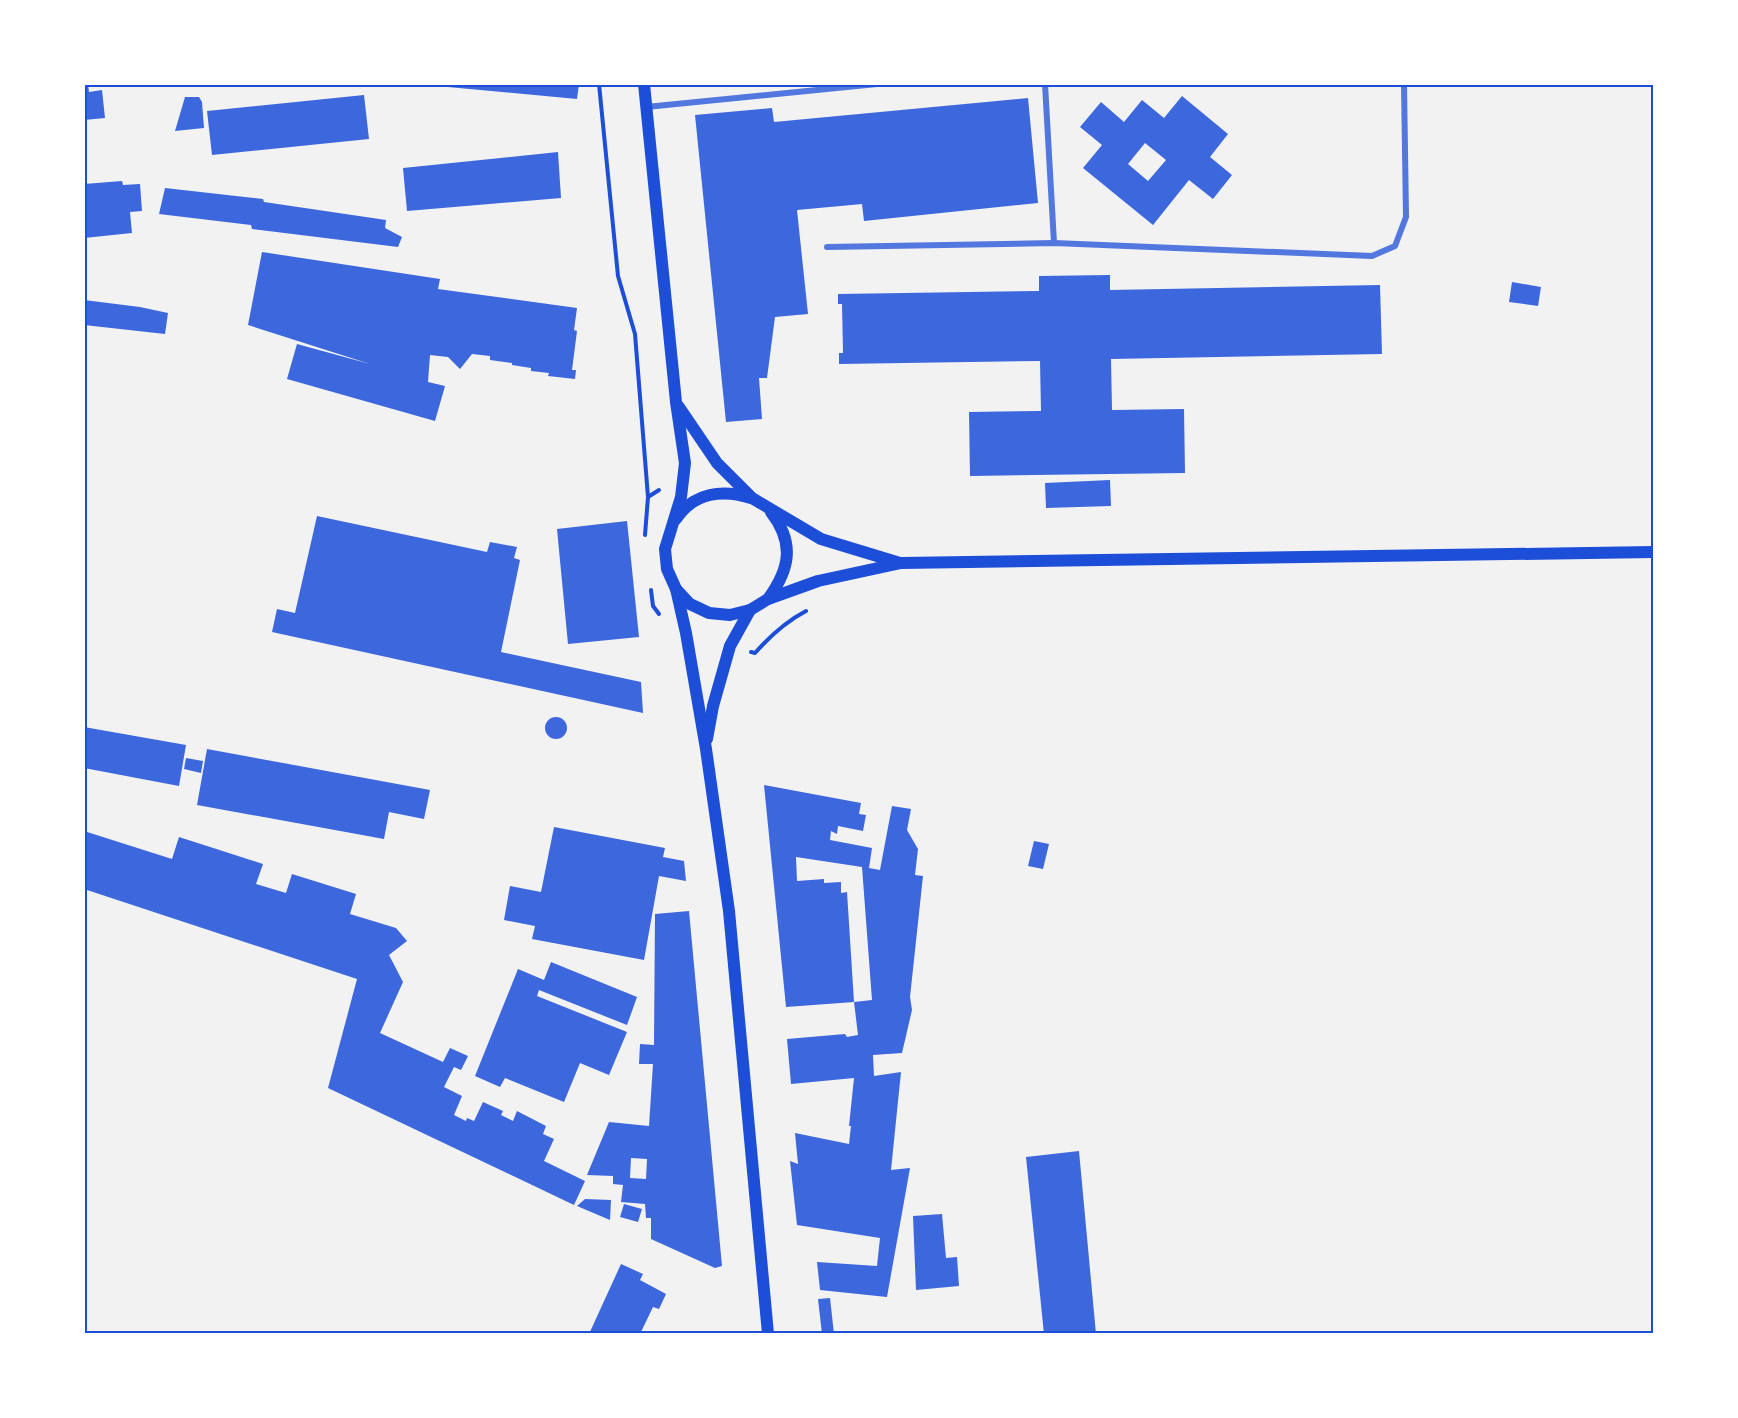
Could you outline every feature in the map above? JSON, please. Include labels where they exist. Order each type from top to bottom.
[{"type":"main road","points":[[644,84],[676,402],[685,462],[681,496],[665,549],[667,569],[676,589],[686,633],[706,749],[729,911],[768,1334]]},
{"type":"main road","points":[[676,402],[717,463],[752,498],[821,539],[901,563]]},
{"type":"main road","points":[[670,529],[681,512],[696,500],[714,494],[734,493],[752,498]]},
{"type":"main road","points":[[768,509],[780,524],[786,542],[787,562],[780,582],[768,599]]},
{"type":"main road","points":[[676,589],[690,604],[709,613],[730,615],[750,610],[768,599],[811,584],[901,563],[1654,552]]},
{"type":"main road","points":[[706,749],[713,706],[730,646],[750,610]]},
{"type":"street","points":[[646,107],[878,84]]},
{"type":"street","points":[[1045,84],[1054,243]]},
{"type":"street","points":[[827,247],[1054,243],[1372,255],[1395,246],[1406,217],[1404,84]]},
{"type":"path","points":[[599,84],[618,276],[635,334],[648,497],[644,541]]},
{"type":"path","points":[[648,497],[684,474]]},
{"type":"path","points":[[730,646],[755,653],[781,626],[807,610],[811,584]]},
{"type":"path","points":[[650,585],[653,606],[670,628],[686,633]]},
{"type":"building","points":[[84,84],[88,84],[89,92],[102,90],[105,118],[84,120]]},
{"type":"building","points":[[437,84],[579,84],[577,99],[437,86]]},
{"type":"building","points":[[364,95],[369,139],[212,155],[207,111]]},
{"type":"building","points":[[1182,96],[1228,134],[1210,157],[1232,175],[1213,199],[1189,180],[1153,225],[1083,168],[1102,145],[1080,127],[1101,102],[1124,122],[1142,100],[1164,118]],"holes":[[[1145,143],[1166,160],[1148,181],[1128,164]]]},
{"type":"building","points":[[185,97],[199,97],[202,102],[204,128],[175,131]]},
{"type":"building","points":[[1028,98],[1038,203],[864,221],[862,204],[797,210],[808,314],[775,317],[767,378],[759,378],[762,419],[726,422],[695,115],[772,108],[774,122]]},
{"type":"building","points":[[558,152],[561,198],[407,211],[403,168]]},
{"type":"building","points":[[122,181],[123,185],[140,184],[142,211],[130,212],[132,233],[84,238],[84,184]]},
{"type":"building","points":[[165,188],[263,199],[264,202],[386,220],[385,228],[402,237],[398,247],[252,229],[251,225],[159,214]]},
{"type":"building","points":[[262,252],[440,279],[438,289],[577,308],[574,330],[577,331],[572,370],[576,370],[575,379],[548,376],[549,373],[531,371],[531,368],[490,360],[490,356],[472,354],[460,369],[448,357],[430,355],[428,382],[445,386],[435,421],[287,379],[297,344],[370,364],[248,325]]},
{"type":"building","points":[[1110,275],[1110,290],[1380,285],[1382,354],[1111,359],[1112,410],[1184,409],[1185,473],[970,476],[969,412],[1041,411],[1040,361],[839,364],[839,353],[843,353],[842,304],[838,304],[838,294],[1039,291],[1039,276]]},
{"type":"building","points":[[1512,282],[1541,287],[1538,306],[1509,302]]},
{"type":"building","points":[[84,300],[168,313],[165,334],[84,325]]},
{"type":"building","points":[[1110,480],[1111,506],[1046,508],[1045,483]]},
{"type":"building","points":[[317,516],[487,552],[490,542],[517,547],[514,558],[520,560],[501,652],[641,682],[643,713],[272,632],[277,609],[295,613]]},
{"type":"building","points":[[627,521],[639,637],[568,644],[557,529]]},
{"type":"building","points":[[556,717],[564,720],[567,728],[564,736],[556,739],[548,736],[545,728],[548,720]]},
{"type":"building","points":[[84,727],[186,745],[179,786],[84,768]]},
{"type":"building","points":[[207,749],[430,790],[424,819],[389,812],[384,839],[197,805]]},
{"type":"building","points":[[186,758],[203,761],[201,773],[184,769]]},
{"type":"building","points":[[764,785],[861,803],[859,814],[866,815],[863,831],[838,826],[837,834],[831,831],[830,840],[872,848],[869,868],[880,870],[892,806],[911,809],[907,830],[918,849],[915,875],[923,876],[910,997],[912,1010],[902,1053],[873,1055],[874,1076],[901,1072],[891,1170],[910,1168],[887,1297],[820,1290],[817,1262],[877,1266],[880,1238],[797,1225],[790,1161],[798,1164],[795,1133],[849,1144],[854,1078],[791,1084],[787,1039],[858,1035],[854,1002],[786,1007]],"holes":[[[796,857],[862,867],[872,1000],[854,1002],[847,892],[841,893],[841,882],[824,883],[824,879],[797,881]]]},
{"type":"building","points":[[554,827],[665,848],[663,857],[684,861],[686,881],[659,876],[644,960],[532,939],[535,926],[504,920],[510,886],[541,892]]},
{"type":"building","points":[[84,831],[172,859],[179,837],[263,864],[256,884],[286,893],[292,874],[356,894],[350,914],[396,928],[407,941],[389,955],[403,982],[380,1033],[443,1062],[450,1048],[468,1056],[461,1070],[454,1067],[444,1087],[462,1096],[454,1115],[466,1121],[467,1118],[474,1121],[483,1102],[503,1111],[501,1115],[513,1121],[517,1111],[546,1126],[543,1134],[554,1139],[544,1161],[585,1181],[574,1205],[328,1088],[357,979],[84,889]]},
{"type":"building","points":[[1034,841],[1049,844],[1043,869],[1028,866]]},
{"type":"building","points":[[689,911],[722,1266],[715,1268],[651,1239],[651,1218],[646,1218],[645,1204],[621,1202],[623,1185],[613,1184],[613,1176],[587,1175],[609,1122],[649,1126],[653,1064],[639,1064],[640,1044],[654,1045],[655,914]],"holes":[[[631,1158],[647,1159],[646,1179],[630,1178]]]},
{"type":"building","points":[[551,962],[637,997],[627,1025],[539,990],[537,996],[627,1032],[609,1075],[580,1063],[564,1102],[505,1078],[500,1087],[475,1076],[518,969],[544,980]]},
{"type":"building","points":[[1079,1151],[1096,1334],[1044,1334],[1026,1157]]},
{"type":"building","points":[[585,1199],[611,1200],[610,1220],[577,1206]]},
{"type":"building","points":[[624,1204],[642,1209],[638,1222],[620,1217]]},
{"type":"building","points":[[942,1214],[946,1258],[957,1257],[959,1286],[916,1290],[913,1216]]},
{"type":"building","points":[[621,1264],[643,1274],[640,1280],[666,1294],[659,1309],[653,1307],[640,1334],[589,1334]]},
{"type":"building","points":[[830,1298],[834,1334],[822,1334],[818,1299]]}]
